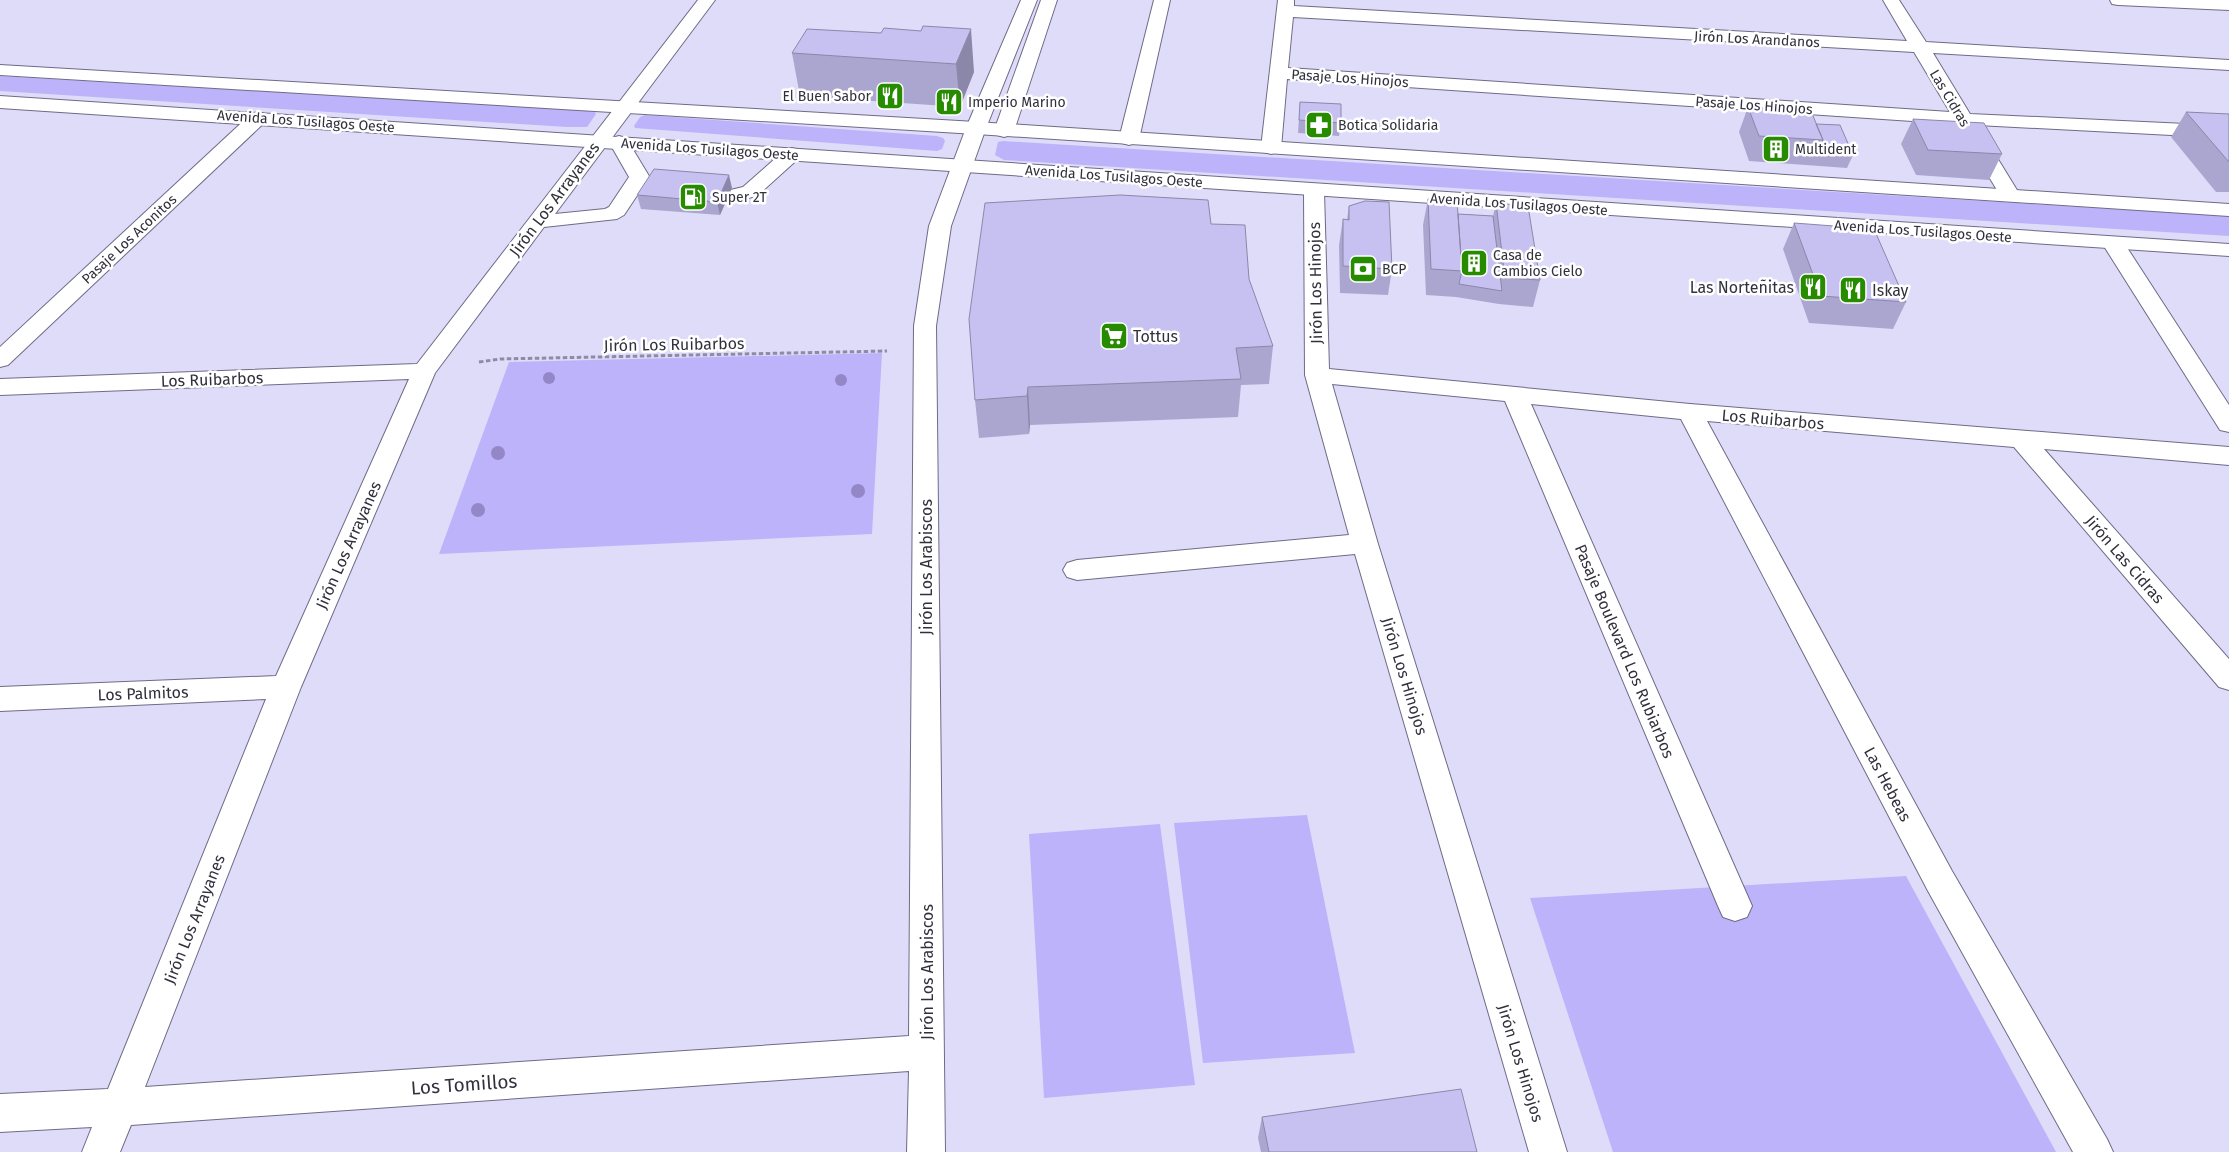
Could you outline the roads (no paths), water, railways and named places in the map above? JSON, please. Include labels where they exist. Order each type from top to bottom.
[{"type":"street","name":"Jirón Los Arrayanes","points":[[101,1152],[286,687],[424,371],[536,222],[609,142],[626,107],[707,0]]},
{"type":"street","name":"Jirón Los Arabiscos","points":[[926,1152],[925,326],[940,226],[976,128],[1029,0]]},
{"type":"street","points":[[1004,130],[1048,0]]},
{"type":"street","points":[[1129,139],[1162,0]]},
{"type":"street","name":"Las Cidras","points":[[1891,0],[2010,195]]},
{"type":"street","points":[[2118,0],[2229,5]]},
{"type":"street","points":[[1271,148],[1286,6]]},
{"type":"street","name":"Jirón Los Arandanos","points":[[1286,6],[1920,48],[2229,65]]},
{"type":"street","name":"Avenida Los Tusilagos Oeste","points":[[0,70],[976,128],[2229,210]]},
{"type":"street","name":"Pasaje Los Hinojos","points":[[1280,73],[1963,119],[2229,132]]},
{"type":"street","name":"Avenida Los Tusilagos Oeste","points":[[0,102],[2229,250]]},
{"type":"street","name":"Pasaje Los Aconitos","points":[[0,360],[258,118]]},
{"type":"street","points":[[536,222],[610,215],[617,211],[646,183],[609,142]]},
{"type":"street","points":[[729,196],[750,192],[792,154]]},
{"type":"street","name":"Jirón Los Hinojos","points":[[1314,190],[1317,375],[1365,544],[1548,1152]]},
{"type":"street","points":[[2113,243],[2229,424]]},
{"type":"street","name":"Los Ruibarbos","points":[[0,386],[424,371]]},
{"type":"street","name":"Los Ruibarbos","points":[[1317,375],[1690,412],[2229,456]]},
{"type":"street","name":"Pasaje Boulevard Los Rubiarbos","points":[[1514,396],[1735,906]]},
{"type":"street","name":"Las Hebeas","points":[[1690,412],[1940,882],[2094,1152]]},
{"type":"street","name":"Jirón Las Cidras","points":[[2021,439],[2229,679]]},
{"type":"street","points":[[1076,570],[1326,546],[1365,544]]},
{"type":"street","name":"Los Palmitos","points":[[0,699],[286,687]]},
{"type":"street","name":"Los Tomillos","points":[[0,1113],[119,1107],[927,1052]]},
{"type":"place","name":"El Buen Sabor","points":[[890,96]]},
{"type":"place","name":"Imperio Marino","points":[[949,102]]},
{"type":"place","name":"Botica Solidaria","points":[[1319,125]]},
{"type":"place","name":"Multident","points":[[1776,149]]},
{"type":"place","name":"Super 2T","points":[[693,197]]},
{"type":"place","name":"Casa de Cambios Cielo","points":[[1474,263]]},
{"type":"place","name":"BCP","points":[[1363,269]]},
{"type":"place","name":"Las Norteñitas","points":[[1813,287]]},
{"type":"place","name":"Iskay","points":[[1853,290]]},
{"type":"place","name":"Tottus","points":[[1114,336]]}]
